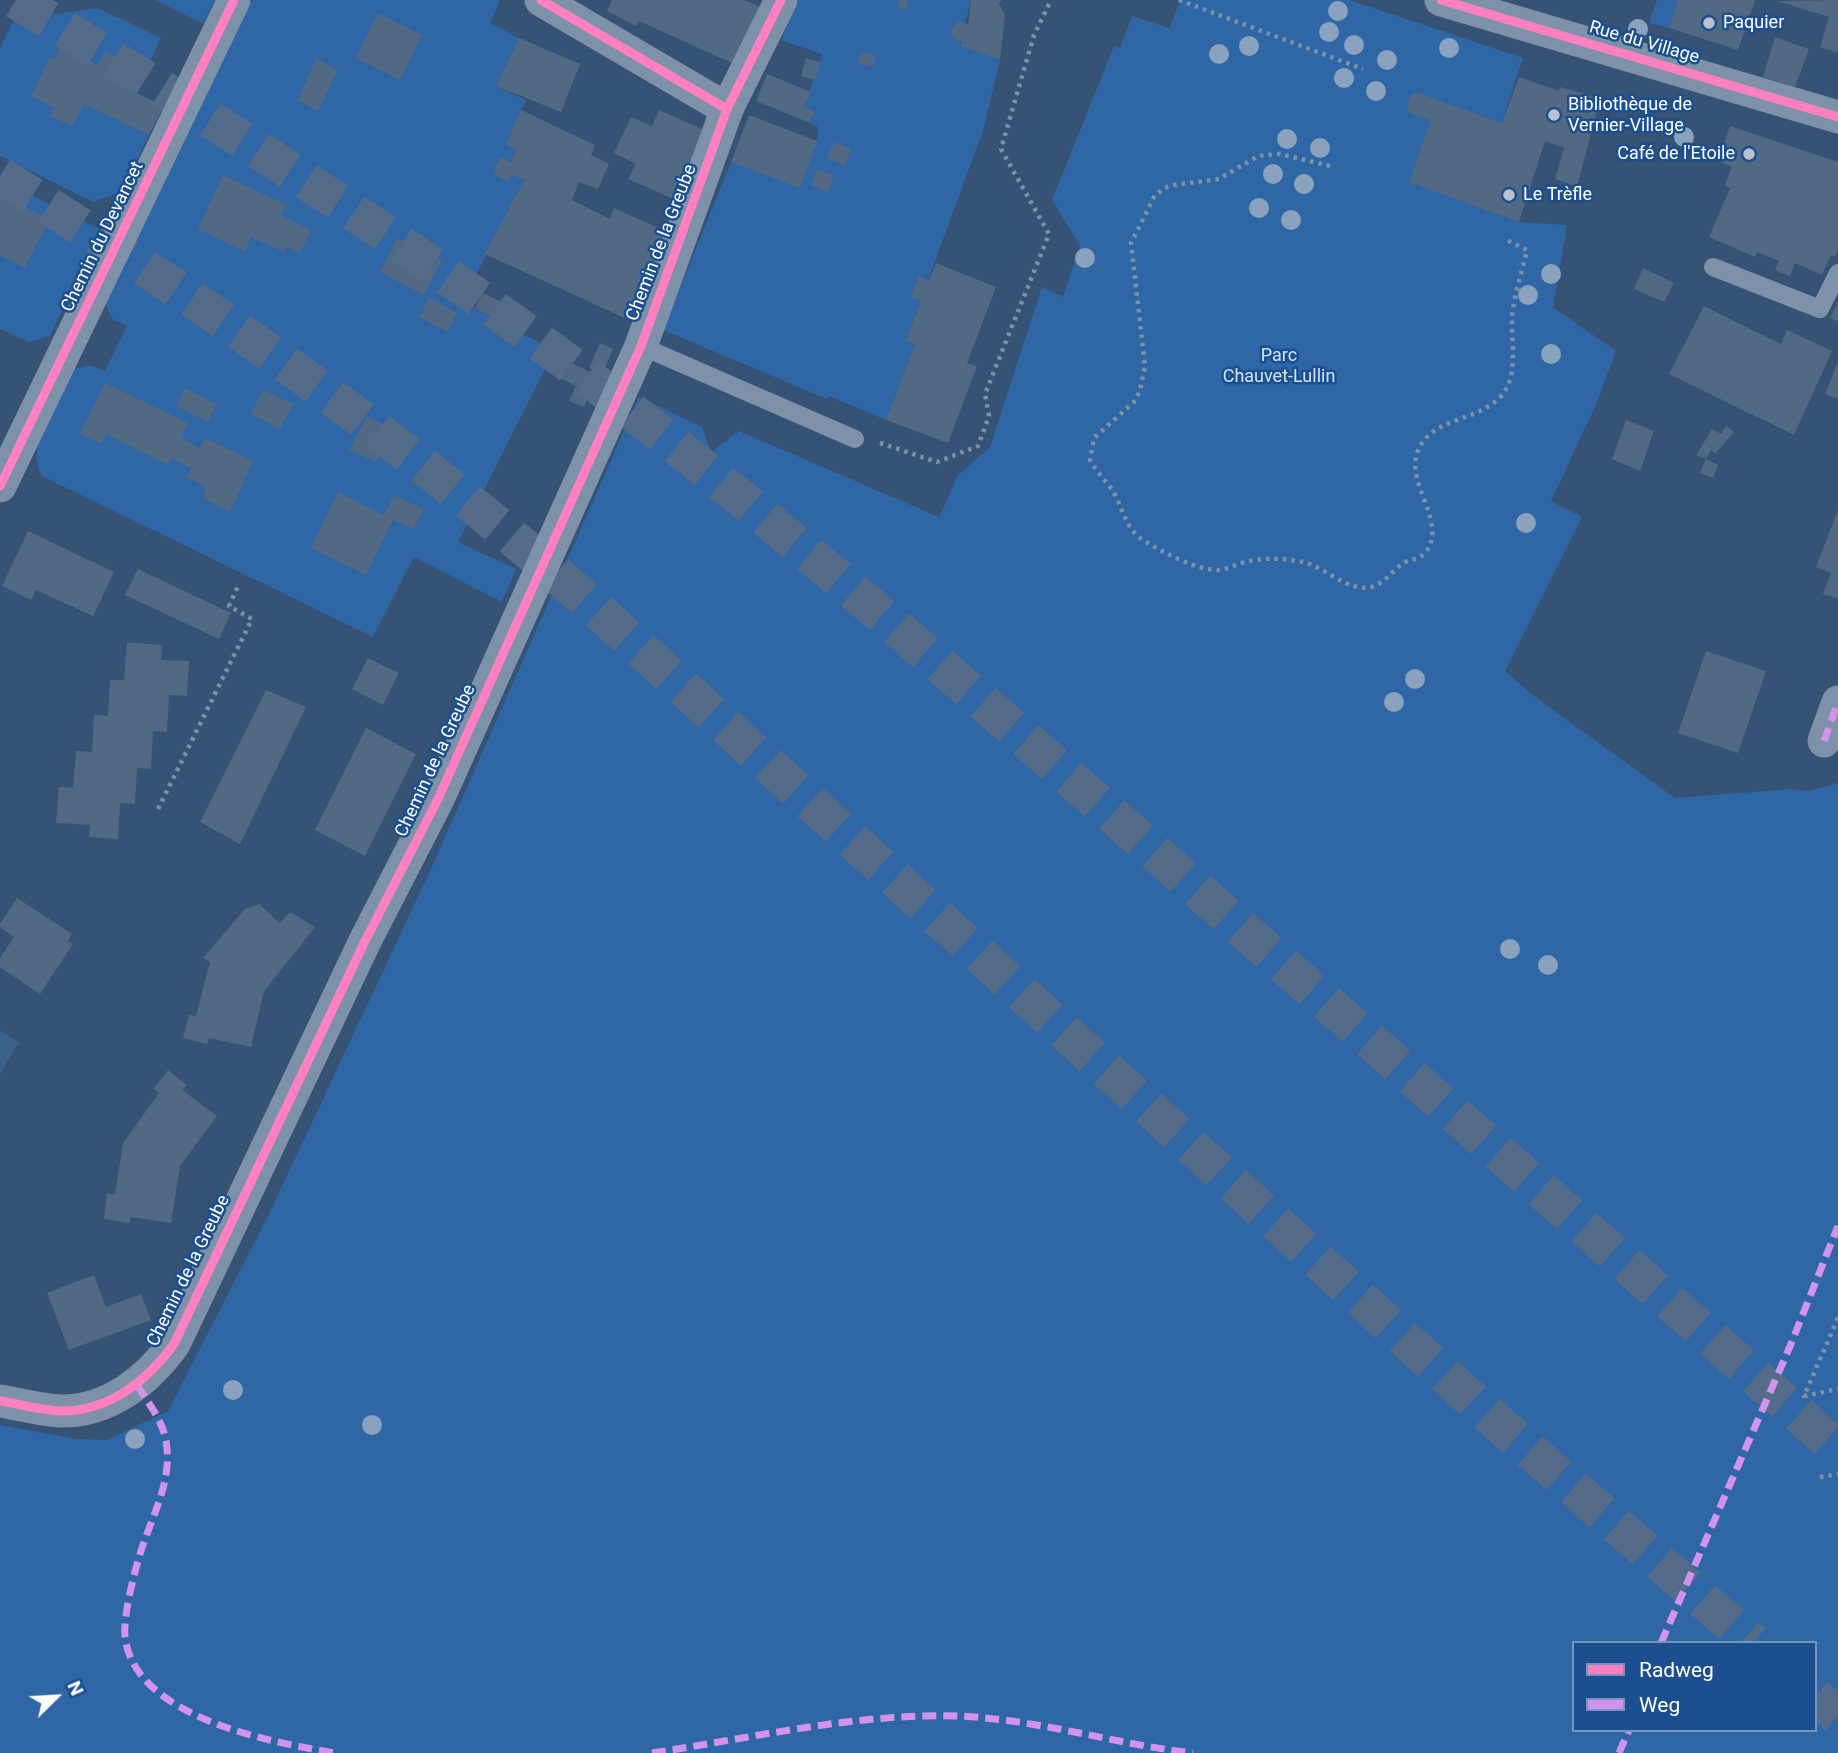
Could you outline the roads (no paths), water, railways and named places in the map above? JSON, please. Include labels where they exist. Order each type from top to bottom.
[{"type":"street","name":"Chemin du Devancet","points":[[0,486],[234,0]]},
{"type":"street","points":[[541,0],[727,109]]},
{"type":"street","name":"Chemin de la Greube","points":[[0,1401],[61,1411],[96,1404],[137,1385],[150,1375],[174,1344],[365,941],[438,799],[641,346],[727,109],[780,0]]},
{"type":"street","name":"Rue du Village","points":[[1441,0],[1838,117]]},
{"type":"street","points":[[1824,741],[1838,702]]},
{"type":"lane","points":[[1713,267],[1820,309],[1838,273]]},
{"type":"lane","name":"Chemin de la Greube","points":[[641,346],[855,439]]},
{"type":"tunnel","points":[[16,0],[233,134],[375,227],[515,324],[660,433],[810,555],[957,680],[1838,1449]]},
{"type":"tunnel","points":[[0,176],[155,275],[307,379],[382,434],[526,549],[596,609],[1498,1423],[1751,1641]]},
{"type":"tunnel","points":[[1817,1698],[1838,1716]]},
{"type":"place","name":"Paquier","points":[[1709,23]]},
{"type":"place","name":"Bibliothèque de Vernier-Village","points":[[1554,115]]},
{"type":"place","name":"Café de l'Etoile","points":[[1749,154]]},
{"type":"place","name":"Le Trèfle","points":[[1509,195]]},
{"type":"park label","name":"Parc Chauvet-Lullin","points":[[1279,366]]}]
